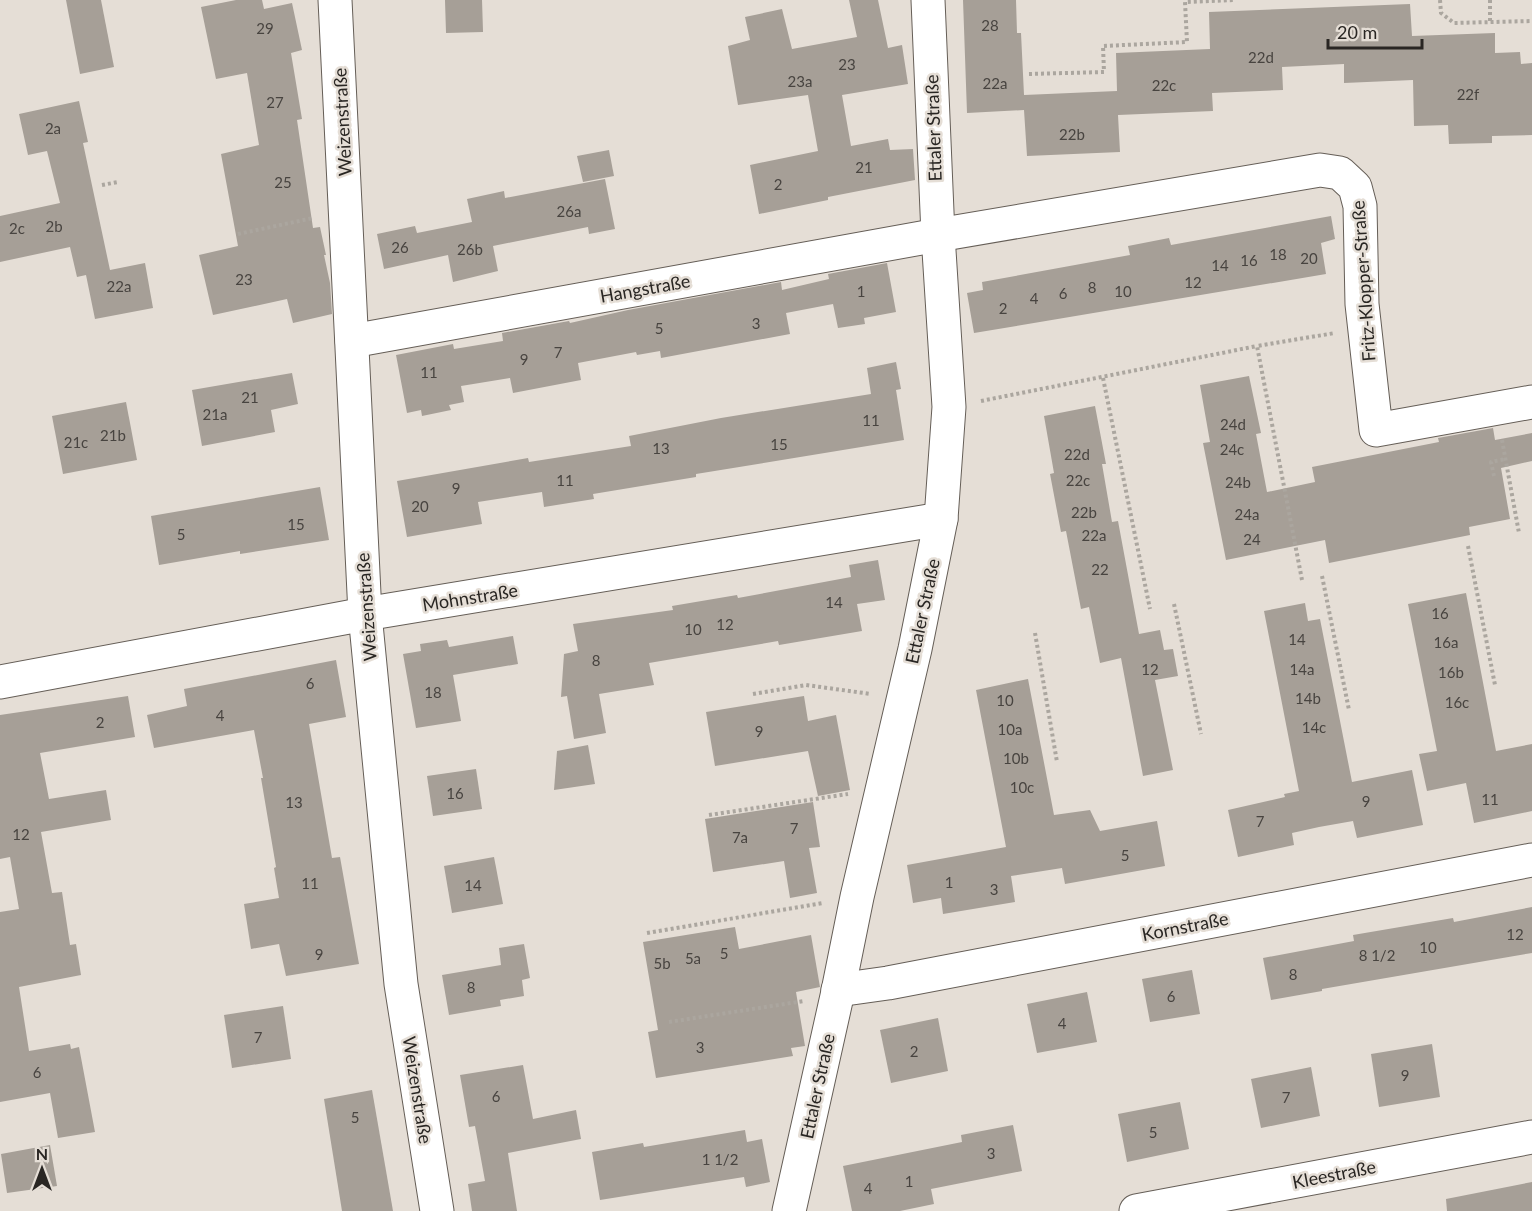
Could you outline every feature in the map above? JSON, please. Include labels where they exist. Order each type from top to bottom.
[{"type":"street","name":"Weizenstraße","points":[[335,0],[365,614],[401,984],[437,1211]]},
{"type":"street","name":"Ettaler Straße","points":[[789,1211],[881,789],[915,650],[941,519],[949,407],[938,235],[928,0]]},
{"type":"street","name":"Fritz-Klopper-Straße","points":[[938,235],[1320,170],[1340,173],[1355,187],[1360,206],[1362,304],[1376,430],[1532,402]]},
{"type":"street","name":"Hangstraße","points":[[352,341],[938,235]]},
{"type":"street","name":"Mohnstraße","points":[[0,682],[365,614],[941,519]]},
{"type":"street","name":"Kornstraße","points":[[838,993],[1532,860]]},
{"type":"street","name":"Kleestraße","points":[[1136,1211],[1532,1137]]},
{"type":"path","points":[[1029,74],[1104,72],[1103,46],[1187,42],[1185,3],[1234,0]]},
{"type":"path","points":[[1440,0],[1441,13],[1454,23],[1532,21]]},
{"type":"path","points":[[1490,0],[1490,22]]},
{"type":"path","points":[[102,185],[118,182]]},
{"type":"path","points":[[238,234],[346,211]]},
{"type":"path","points":[[949,407],[1297,338]]},
{"type":"path","points":[[1257,346],[1302,580]]},
{"type":"path","points":[[1103,378],[1150,609]]},
{"type":"path","points":[[1494,476],[1491,462],[1505,459],[1519,533]]},
{"type":"path","points":[[1468,546],[1495,684]]},
{"type":"path","points":[[1322,576],[1349,710]]},
{"type":"path","points":[[1174,604],[1201,734]]},
{"type":"path","points":[[1035,633],[1057,762]]},
{"type":"path","points":[[753,694],[806,684],[903,698]]},
{"type":"path","points":[[709,815],[881,789]]},
{"type":"path","points":[[647,933],[857,897]]},
{"type":"path","points":[[669,1022],[838,993]]},
{"type":"building","points":[[66,0],[101,0],[114,67],[80,74]]},
{"type":"building","points":[[236,0],[262,0],[264,9],[292,3],[302,50],[291,53],[302,119],[297,120],[313,228],[320,227],[326,255],[324,255],[330,283],[332,314],[293,323],[287,299],[213,315],[199,255],[238,246],[221,154],[259,145],[247,73],[216,79],[201,7]]},
{"type":"building","points":[[445,0],[482,0],[483,32],[446,33]]},
{"type":"building","points":[[849,0],[878,0],[888,48],[902,45],[908,84],[842,95],[851,146],[888,139],[890,150],[913,149],[915,180],[828,197],[828,200],[759,214],[750,165],[818,151],[808,95],[738,105],[728,46],[750,40],[745,17],[782,9],[792,49],[857,37]]},
{"type":"building","points":[[963,0],[1016,0],[1017,33],[1021,33],[1024,95],[1117,91],[1116,53],[1210,49],[1209,12],[1410,4],[1412,36],[1495,33],[1495,53],[1520,52],[1521,64],[1532,63],[1532,135],[1492,136],[1492,143],[1449,144],[1448,125],[1414,126],[1413,80],[1344,83],[1344,64],[1282,67],[1283,90],[1212,93],[1213,111],[1118,115],[1120,152],[1027,156],[1024,110],[967,113]]},
{"type":"building","points":[[79,101],[88,142],[83,143],[110,270],[145,263],[153,308],[95,319],[86,275],[77,277],[70,247],[0,262],[0,216],[60,203],[47,151],[28,155],[19,114]]},
{"type":"building","points":[[609,150],[614,176],[583,182],[577,156]]},
{"type":"building","points":[[605,179],[615,229],[589,234],[588,227],[493,246],[498,271],[453,282],[448,255],[384,269],[377,234],[415,226],[417,233],[472,222],[467,199],[504,191],[505,198]]},
{"type":"building","points":[[1331,216],[1335,239],[1321,243],[1326,274],[974,333],[967,293],[983,290],[982,282],[1130,255],[1128,246],[1169,238],[1171,245]]},
{"type":"building","points":[[887,263],[896,312],[864,318],[865,324],[838,328],[833,304],[786,313],[790,334],[661,358],[660,351],[637,355],[636,352],[578,363],[581,380],[513,393],[510,378],[461,386],[464,402],[449,405],[451,410],[422,416],[421,410],[407,413],[396,355],[453,344],[454,349],[503,341],[502,333],[569,321],[570,323],[781,282],[782,290],[829,279],[828,274]]},
{"type":"building","points":[[896,362],[901,389],[896,390],[904,440],[696,474],[696,477],[593,494],[594,499],[544,507],[542,492],[478,502],[482,524],[407,537],[397,481],[528,458],[529,462],[631,446],[629,436],[721,418],[871,394],[867,368]]},
{"type":"building","points":[[292,373],[298,404],[271,410],[275,432],[202,446],[192,390]]},
{"type":"building","points":[[1249,376],[1261,433],[1256,434],[1267,492],[1315,482],[1312,467],[1439,442],[1438,438],[1493,428],[1495,440],[1532,433],[1532,461],[1501,468],[1510,519],[1469,527],[1470,535],[1329,563],[1325,540],[1226,560],[1203,443],[1210,442],[1200,385]]},
{"type":"building","points":[[126,402],[137,460],[63,474],[52,416]]},
{"type":"building","points":[[1095,406],[1106,464],[1102,464],[1112,522],[1118,521],[1139,634],[1160,630],[1164,650],[1173,649],[1178,676],[1155,680],[1173,770],[1143,776],[1121,658],[1100,663],[1089,607],[1081,609],[1066,531],[1061,532],[1050,474],[1054,473],[1044,416]]},
{"type":"building","points":[[320,487],[329,540],[240,554],[240,551],[159,565],[151,516]]},
{"type":"building","points":[[878,560],[885,600],[857,604],[862,631],[779,645],[778,641],[649,663],[654,685],[599,694],[606,733],[574,739],[567,696],[561,697],[564,654],[578,651],[573,624],[673,610],[672,606],[737,595],[738,598],[851,577],[849,565]]},
{"type":"building","points":[[1466,593],[1496,751],[1532,744],[1532,811],[1474,823],[1466,783],[1427,791],[1419,754],[1437,751],[1408,604]]},
{"type":"building","points":[[1305,603],[1308,621],[1320,619],[1352,782],[1412,770],[1423,825],[1357,838],[1353,821],[1292,833],[1294,845],[1238,857],[1228,810],[1285,797],[1284,794],[1299,791],[1264,611]]},
{"type":"building","points":[[513,636],[518,664],[453,675],[461,721],[416,728],[403,654],[421,651],[420,644],[447,640],[449,647]]},
{"type":"building","points":[[336,660],[346,717],[309,724],[332,858],[340,857],[359,964],[286,976],[279,944],[251,949],[244,904],[279,898],[261,778],[263,778],[254,730],[154,748],[147,715],[187,706],[184,689]]},
{"type":"building","points":[[1028,679],[1054,815],[1090,810],[1100,831],[1157,821],[1165,866],[1065,884],[1062,868],[1011,876],[1015,902],[943,914],[941,898],[913,903],[907,865],[1006,847],[976,690]]},
{"type":"building","points":[[128,696],[135,737],[40,753],[49,799],[106,790],[111,820],[41,832],[52,893],[62,892],[70,945],[76,944],[81,975],[19,987],[29,1051],[70,1044],[71,1049],[79,1047],[95,1132],[58,1138],[50,1093],[0,1102],[0,912],[19,909],[10,857],[0,859],[0,715]]},
{"type":"building","points":[[804,696],[808,721],[836,715],[850,790],[818,796],[808,751],[715,766],[706,712]]},
{"type":"building","points":[[588,745],[595,784],[554,790],[557,751]]},
{"type":"building","points":[[476,769],[482,809],[433,816],[427,776]]},
{"type":"building","points":[[813,802],[820,847],[809,848],[817,893],[790,898],[784,861],[713,872],[705,819]]},
{"type":"building","points":[[494,857],[503,904],[452,913],[444,866]]},
{"type":"building","points":[[1532,907],[1532,953],[1271,1000],[1263,958],[1354,941],[1353,935],[1453,918],[1454,922]]},
{"type":"building","points":[[735,927],[739,949],[811,935],[820,987],[796,992],[805,1046],[791,1048],[793,1056],[656,1078],[648,1032],[658,1030],[643,942]]},
{"type":"building","points":[[524,944],[530,978],[522,980],[524,996],[500,1000],[501,1006],[449,1015],[442,975],[501,965],[499,948]]},
{"type":"building","points":[[1192,970],[1200,1014],[1150,1022],[1142,979]]},
{"type":"building","points":[[1087,992],[1097,1042],[1037,1053],[1027,1004]]},
{"type":"building","points":[[283,1006],[291,1059],[232,1068],[224,1015]]},
{"type":"building","points":[[938,1018],[948,1071],[891,1083],[880,1030]]},
{"type":"building","points":[[1432,1044],[1440,1097],[1379,1107],[1371,1054]]},
{"type":"building","points":[[523,1065],[533,1119],[576,1110],[581,1139],[508,1153],[517,1211],[472,1211],[468,1184],[485,1181],[475,1126],[469,1127],[460,1075]]},
{"type":"building","points":[[1311,1067],[1320,1116],[1261,1128],[1251,1079]]},
{"type":"building","points":[[372,1090],[393,1211],[342,1211],[324,1099]]},
{"type":"building","points":[[1180,1102],[1189,1149],[1127,1162],[1118,1114]]},
{"type":"building","points":[[1013,1125],[1022,1171],[931,1189],[934,1204],[900,1211],[852,1211],[843,1166],[962,1142],[961,1135]]},
{"type":"building","points":[[745,1130],[747,1142],[762,1139],[770,1182],[746,1187],[744,1177],[600,1200],[592,1152],[643,1143],[644,1147]]},
{"type":"building","points":[[50,1145],[57,1186],[7,1193],[1,1154]]},
{"type":"building","points":[[1532,1182],[1532,1211],[1447,1211],[1446,1199]]}]
